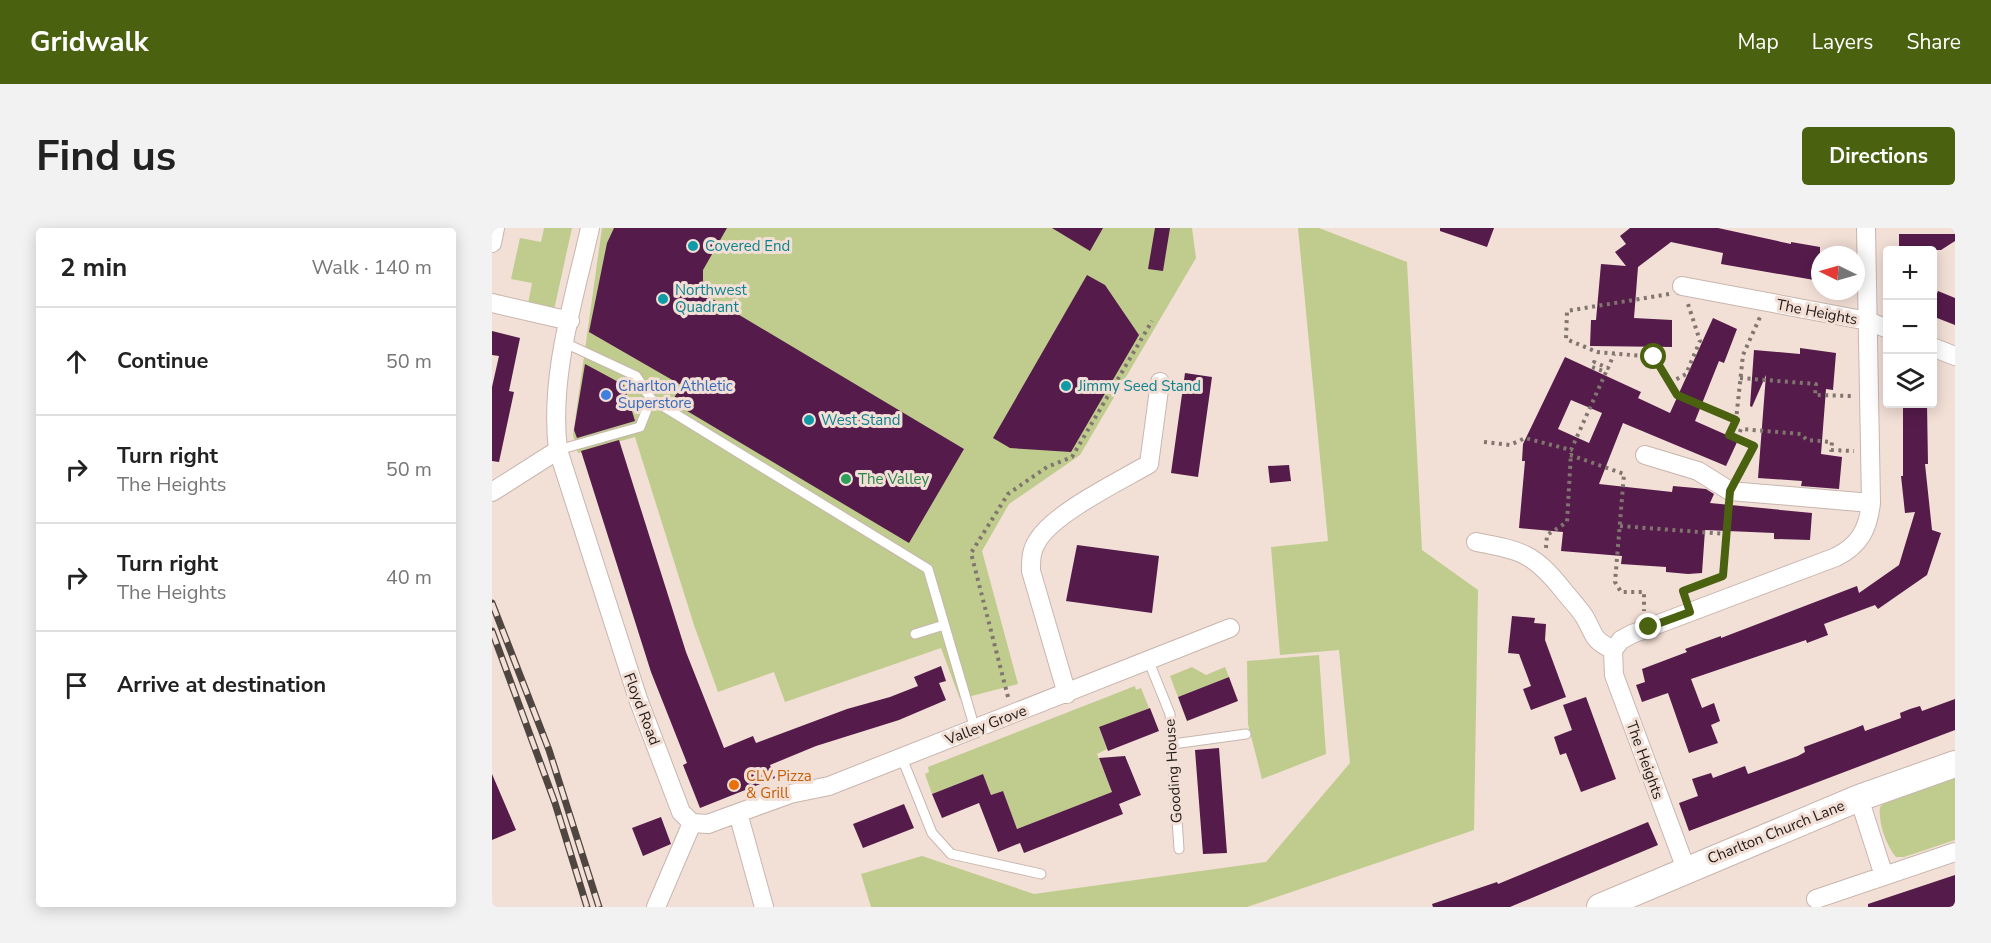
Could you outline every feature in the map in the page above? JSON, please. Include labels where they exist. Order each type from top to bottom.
[{"type":"street","points":[[492,243],[495,228]]},
{"type":"street","name":"Floyd Road","points":[[590,228],[556,396],[555,422],[558,450],[638,699],[681,812],[692,824]]},
{"type":"street","name":"The Heights","points":[[1686,869],[1614,675],[1613,650],[1621,640],[1632,634],[1850,550],[1862,538],[1869,521],[1871,503],[1866,228]]},
{"type":"street","name":"The Heights","points":[[1682,286],[1868,321],[1883,327]]},
{"type":"street","points":[[492,303],[570,321]]},
{"type":"street","points":[[1937,349],[1955,356]]},
{"type":"street","points":[[1067,694],[1031,571],[1030,555],[1038,539],[1052,523],[1149,464],[1160,382]]},
{"type":"street","points":[[492,492],[558,450]]},
{"type":"street","points":[[1645,455],[1698,471],[1730,491],[1871,503]]},
{"type":"street","points":[[1476,542],[1512,549],[1531,556],[1545,567],[1584,616],[1595,640],[1613,650]]},
{"type":"street","name":"Valley Grove","points":[[738,813],[790,794],[829,786],[1149,662],[1230,628]]},
{"type":"street","name":"Charlton Church Lane","points":[[1600,907],[1859,798],[1955,764]]},
{"type":"street","points":[[1859,798],[1884,876]]},
{"type":"street","points":[[656,907],[692,824],[708,824],[738,813],[764,907]]},
{"type":"street","points":[[1816,898],[1955,852]]},
{"type":"lane","points":[[565,343],[636,376],[651,399],[928,569],[975,729]]},
{"type":"lane","points":[[558,450],[640,427],[651,399]]},
{"type":"lane","points":[[915,634],[944,626]]},
{"type":"lane","name":"Gooding House","points":[[1149,662],[1170,714],[1179,849]]},
{"type":"lane","points":[[1173,744],[1246,734]]},
{"type":"lane","points":[[902,758],[932,833],[951,854],[1041,874]]},
{"type":"path","points":[[1670,383],[1686,374],[1700,341],[1682,286],[1666,296],[1567,311],[1566,339],[1597,352],[1654,357],[1677,395],[1736,420]]},
{"type":"path","name":"The Heights","points":[[1737,439],[1729,435],[1736,420],[1743,355],[1767,302]]},
{"type":"path","points":[[1010,701],[971,553],[1008,494],[1047,467],[1072,457],[1152,321]]},
{"type":"path","points":[[1546,541],[1547,535],[1567,522],[1571,453],[1606,372],[1592,367],[1594,362],[1608,368],[1614,354]]},
{"type":"path","points":[[1740,378],[1816,384],[1815,394],[1850,396]]},
{"type":"path","points":[[1690,612],[1683,591],[1723,576],[1730,491],[1754,446],[1737,439],[1741,429],[1802,434],[1807,440],[1832,442],[1831,450],[1869,451]]},
{"type":"path","points":[[1484,442],[1510,445],[1525,438],[1624,474],[1615,582],[1621,592],[1644,592],[1643,610]]},
{"type":"path","points":[[1620,526],[1726,534]]},
{"type":"green space","points":[[544,228],[572,228],[554,310],[528,304],[532,283],[511,279],[520,238],[541,242]]},
{"type":"green space","name":"The Valley","points":[[602,228],[1192,228],[1196,258],[1080,455],[1009,504],[982,551],[1018,684],[960,699],[941,648],[785,702],[774,672],[718,692],[694,625],[635,437],[578,453],[573,435]]},
{"type":"green space","points":[[1298,228],[1319,228],[1407,262],[1422,550],[1478,590],[1474,830],[1247,907],[871,907],[861,874],[922,856],[1034,894],[1266,862],[1350,763],[1339,650],[1280,655],[1271,547],[1328,541]]},
{"type":"green space","points":[[1319,655],[1326,754],[1262,779],[1248,724],[1247,661]]},
{"type":"green space","points":[[1192,667],[1206,675],[1225,667],[1229,677],[1178,697],[1170,676]]},
{"type":"green space","points":[[1135,686],[1136,690],[1141,688],[1149,708],[1099,728],[1107,749],[1097,754],[1112,792],[1017,829],[1003,791],[991,795],[983,774],[932,794],[925,774],[929,772],[928,767]]},
{"type":"green space","points":[[1955,778],[1955,840],[1904,857],[1896,857],[1884,833],[1880,819],[1880,807],[1886,801]]},
{"type":"building","name":"West Stand","points":[[614,228],[727,228],[703,270],[703,281],[712,292],[709,297],[964,449],[909,543],[672,402],[681,385],[589,332],[607,243]]},
{"type":"building","points":[[1052,228],[1103,228],[1090,251]]},
{"type":"building","points":[[1155,228],[1170,228],[1163,271],[1148,269]]},
{"type":"building","points":[[1440,228],[1494,228],[1487,247],[1440,231]]},
{"type":"building","points":[[1630,228],[1718,228],[1791,244],[1791,242],[1814,246],[1811,246],[1811,279],[1721,264],[1723,253],[1671,242],[1638,267],[1634,318],[1672,320],[1672,347],[1590,346],[1591,320],[1596,320],[1601,264],[1626,266],[1615,252],[1626,244],[1620,236]]},
{"type":"building","points":[[1899,234],[1955,234],[1955,241],[1941,250],[1937,250],[1937,246],[1899,246]]},
{"type":"building","name":"Jimmy Seed Stand","points":[[1087,275],[1105,285],[1139,335],[1071,452],[1010,448],[993,438]]},
{"type":"building","points":[[1938,291],[1955,298],[1955,325],[1937,318]]},
{"type":"building","points":[[1713,318],[1737,329],[1724,363],[1719,361],[1695,421],[1738,440],[1726,466],[1623,423],[1599,484],[1672,492],[1673,486],[1706,489],[1714,494],[1710,503],[1812,513],[1810,540],[1774,539],[1774,533],[1705,530],[1702,573],[1688,574],[1666,572],[1666,567],[1621,564],[1622,556],[1561,551],[1563,532],[1519,528],[1525,461],[1522,461],[1523,444],[1565,357],[1641,392],[1638,398],[1670,413]],"holes":[[[1571,400],[1602,413],[1589,443],[1558,429]]]},
{"type":"building","points":[[492,331],[520,338],[509,391],[514,392],[499,462],[492,461],[492,387],[499,356],[492,355]]},
{"type":"building","points":[[1800,348],[1836,353],[1833,390],[1826,389],[1821,454],[1842,457],[1839,489],[1801,486],[1802,481],[1758,478],[1766,375],[1752,407],[1750,406],[1754,350],[1800,354]]},
{"type":"building","name":"Charlton Athletic Superstore","points":[[585,364],[624,385],[635,421],[577,438],[574,430]]},
{"type":"building","points":[[1185,373],[1212,377],[1198,477],[1171,473]]},
{"type":"building","points":[[1903,408],[1927,408],[1928,464],[1925,464],[1932,530],[1941,533],[1927,575],[1878,609],[1875,605],[1824,624],[1828,635],[1807,643],[1806,640],[1691,679],[1702,708],[1714,703],[1720,721],[1711,725],[1718,743],[1689,753],[1668,693],[1642,702],[1636,685],[1645,682],[1642,669],[1687,652],[1685,649],[1721,636],[1721,638],[1857,586],[1859,593],[1899,565],[1915,512],[1905,513],[1901,476],[1903,476]]},
{"type":"building","points":[[619,440],[686,652],[724,748],[753,736],[756,743],[847,709],[890,697],[918,686],[914,677],[941,666],[946,681],[939,683],[946,700],[899,720],[816,746],[770,765],[775,778],[700,808],[683,765],[687,763],[651,672],[581,451]]},
{"type":"building","points":[[1289,465],[1291,481],[1270,483],[1268,466]]},
{"type":"building","points":[[1077,545],[1159,556],[1152,613],[1066,601]]},
{"type":"building","points":[[1512,616],[1535,618],[1534,623],[1546,624],[1545,640],[1566,697],[1531,710],[1523,689],[1531,686],[1519,654],[1508,653]]},
{"type":"building","points":[[1229,677],[1238,701],[1187,721],[1178,697]]},
{"type":"building","points":[[1586,697],[1616,779],[1581,792],[1566,753],[1560,755],[1554,737],[1572,730],[1563,705]]},
{"type":"building","points":[[1955,699],[1955,730],[1689,831],[1679,803],[1698,796],[1692,779],[1711,773],[1713,778],[1745,766],[1748,774],[1798,756],[1805,752],[1804,747],[1863,725],[1865,731],[1901,718],[1900,713],[1910,709],[1920,706],[1922,711]]},
{"type":"building","points":[[1150,708],[1159,731],[1108,751],[1099,727]]},
{"type":"building","points":[[1219,748],[1227,853],[1203,854],[1195,750]]},
{"type":"building","points":[[1125,756],[1141,795],[1119,804],[1123,814],[1024,853],[1020,843],[998,852],[979,803],[942,818],[932,794],[983,774],[991,795],[1003,791],[1017,829],[1112,792],[1099,758]]},
{"type":"building","points":[[492,774],[516,830],[492,840]]},
{"type":"building","points":[[904,804],[914,828],[863,848],[853,824]]},
{"type":"building","points":[[661,817],[671,844],[643,856],[632,828]]},
{"type":"building","points":[[1648,822],[1658,845],[1510,907],[1433,907],[1432,904],[1497,882],[1498,884]]},
{"type":"building","points":[[1955,875],[1955,907],[1868,907],[1868,904]]},
{"type":"railway","points":[[492,603],[549,750],[599,907]]},
{"type":"railway","points":[[492,631],[555,803],[587,907]]},
{"type":"place","name":"Covered End","points":[[693,246]]},
{"type":"place","name":"Northwest Quadrant","points":[[663,299]]},
{"type":"place","name":"Jimmy Seed Stand","points":[[1066,386]]},
{"type":"place","name":"Charlton Athletic Superstore","points":[[606,395]]},
{"type":"place","name":"West Stand","points":[[809,420]]},
{"type":"place","name":"The Valley","points":[[846,479]]},
{"type":"place","name":"CLV Pizza & Grill","points":[[734,785]]},
{"type":"route","points":[[1649,627],[1690,612],[1683,591],[1723,576],[1730,491],[1754,446],[1729,435],[1736,420],[1677,395],[1654,357]]}]
